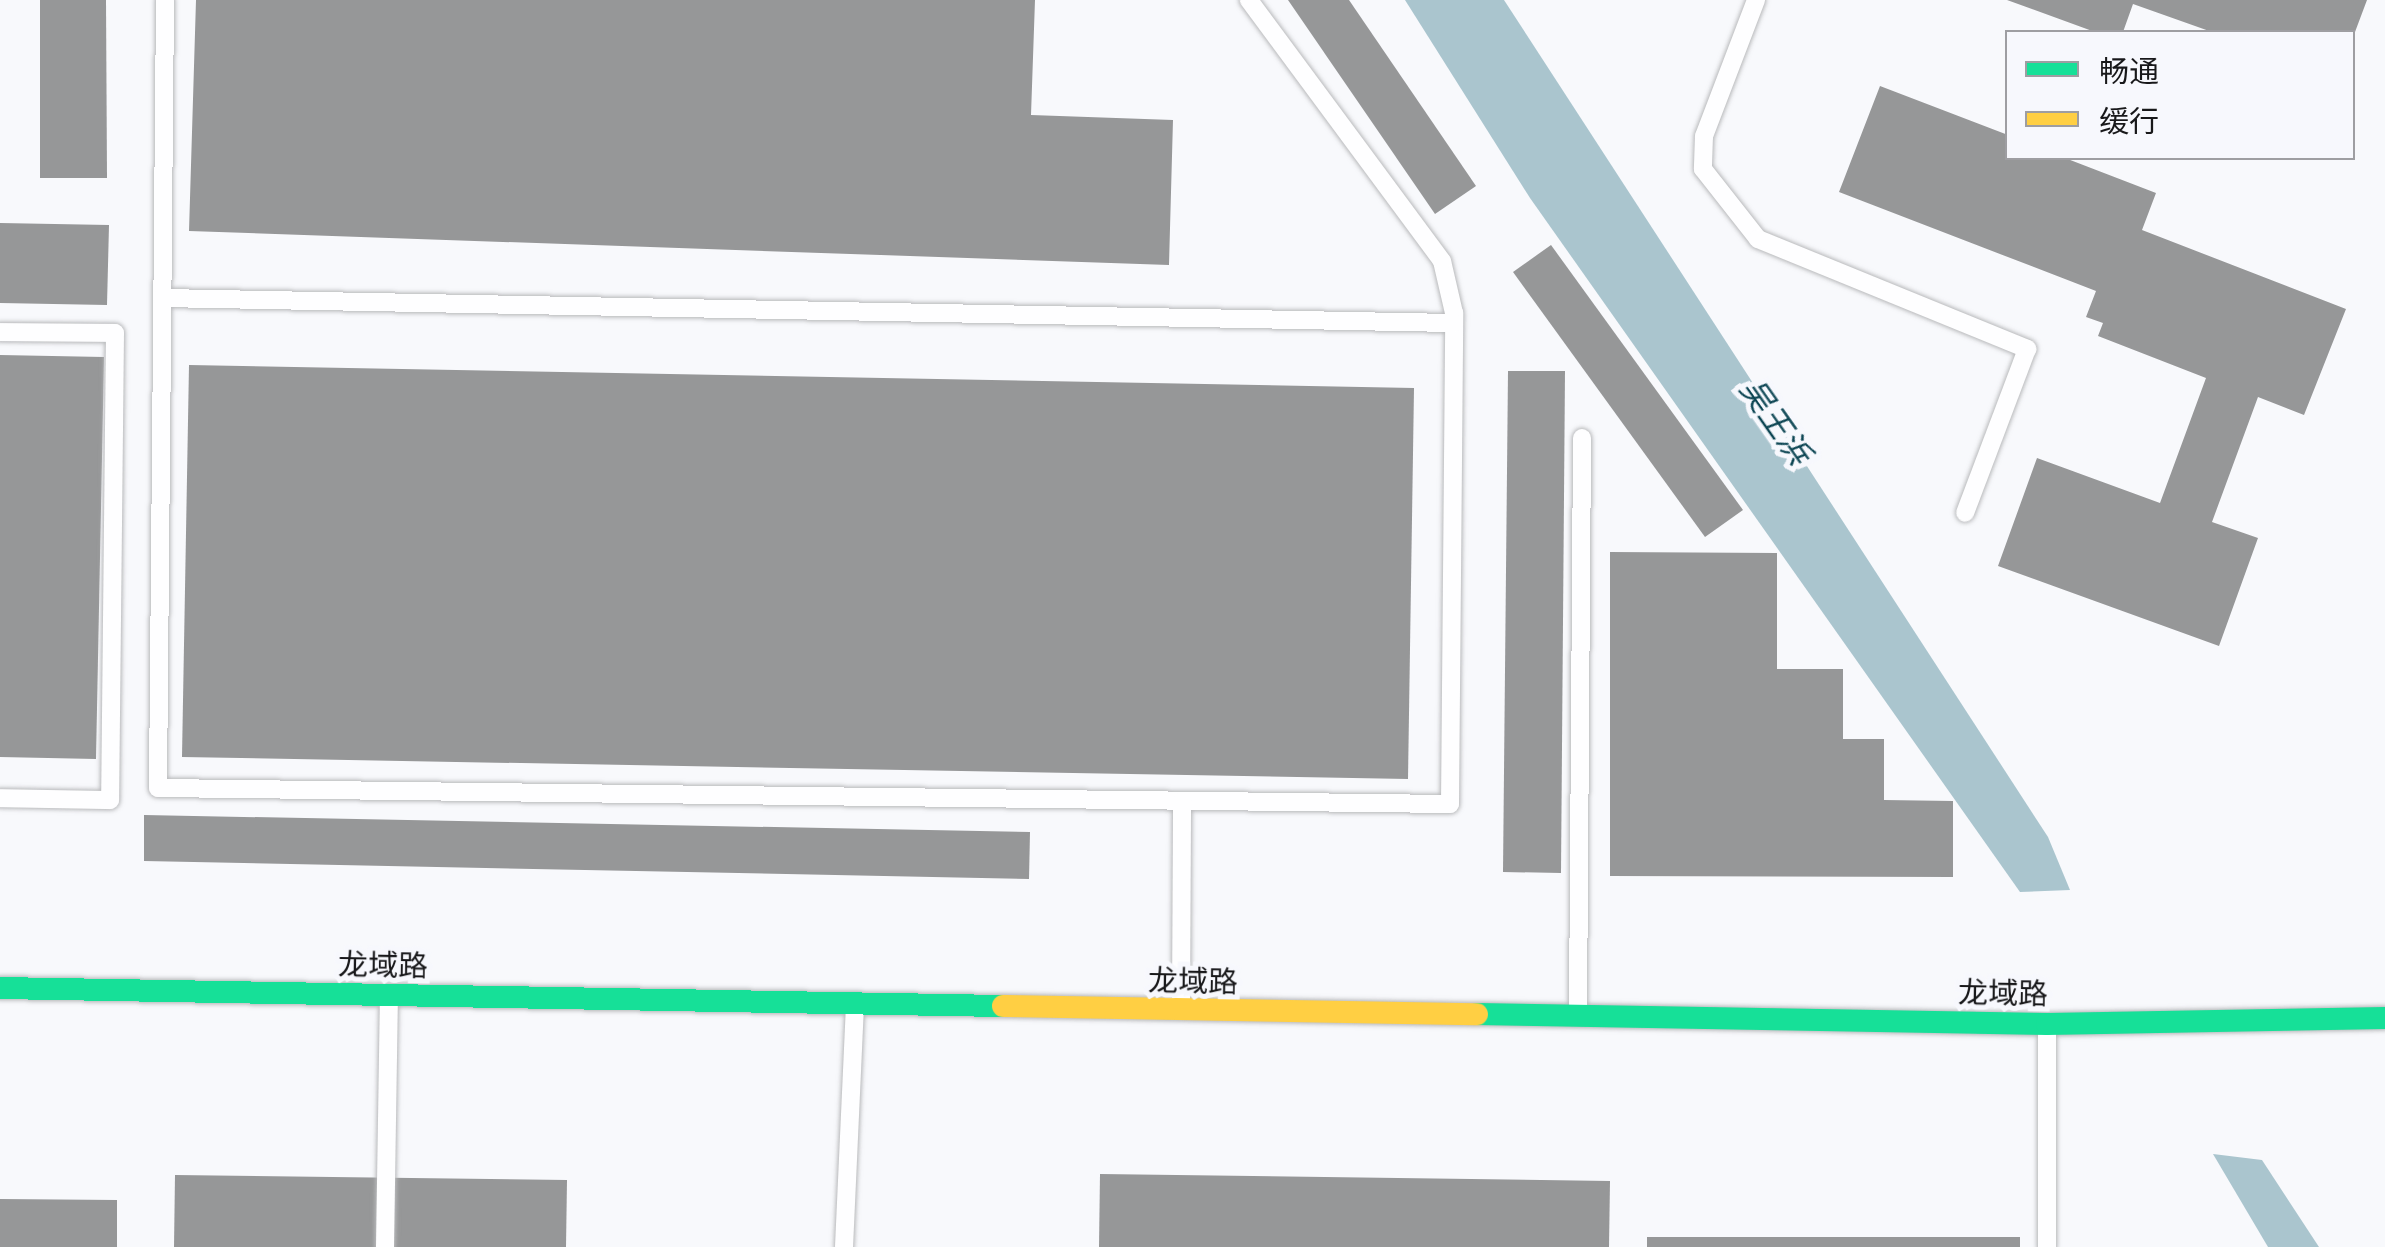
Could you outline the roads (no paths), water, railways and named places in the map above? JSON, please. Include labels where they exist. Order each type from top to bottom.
[{"type":"street","name":"龙域路","points":[[0,988],[2047,1024],[2385,1018]]},
{"type":"lane","points":[[165,0],[158,788],[1450,804],[1454,323],[1442,261],[1249,0]]},
{"type":"lane","points":[[1756,0],[1704,136],[1702,169],[1758,240],[2028,349],[1965,514]]},
{"type":"lane","points":[[162,298],[1454,323]]},
{"type":"lane","points":[[0,332],[114,334],[110,800],[0,798]]},
{"type":"lane","points":[[1578,1018],[1582,438]]},
{"type":"lane","points":[[1181,1010],[1182,800]]},
{"type":"lane","points":[[384,1247],[389,995]]},
{"type":"lane","points":[[844,1247],[856,1004]]},
{"type":"lane","points":[[2047,1024],[2048,1247]]},
{"type":"water","name":"吴王浜","points":[[1405,0],[1504,0],[2048,837],[2070,890],[2020,892],[1530,198]]},
{"type":"water","points":[[2213,1154],[2262,1160],[2319,1247],[2268,1247]]}]
